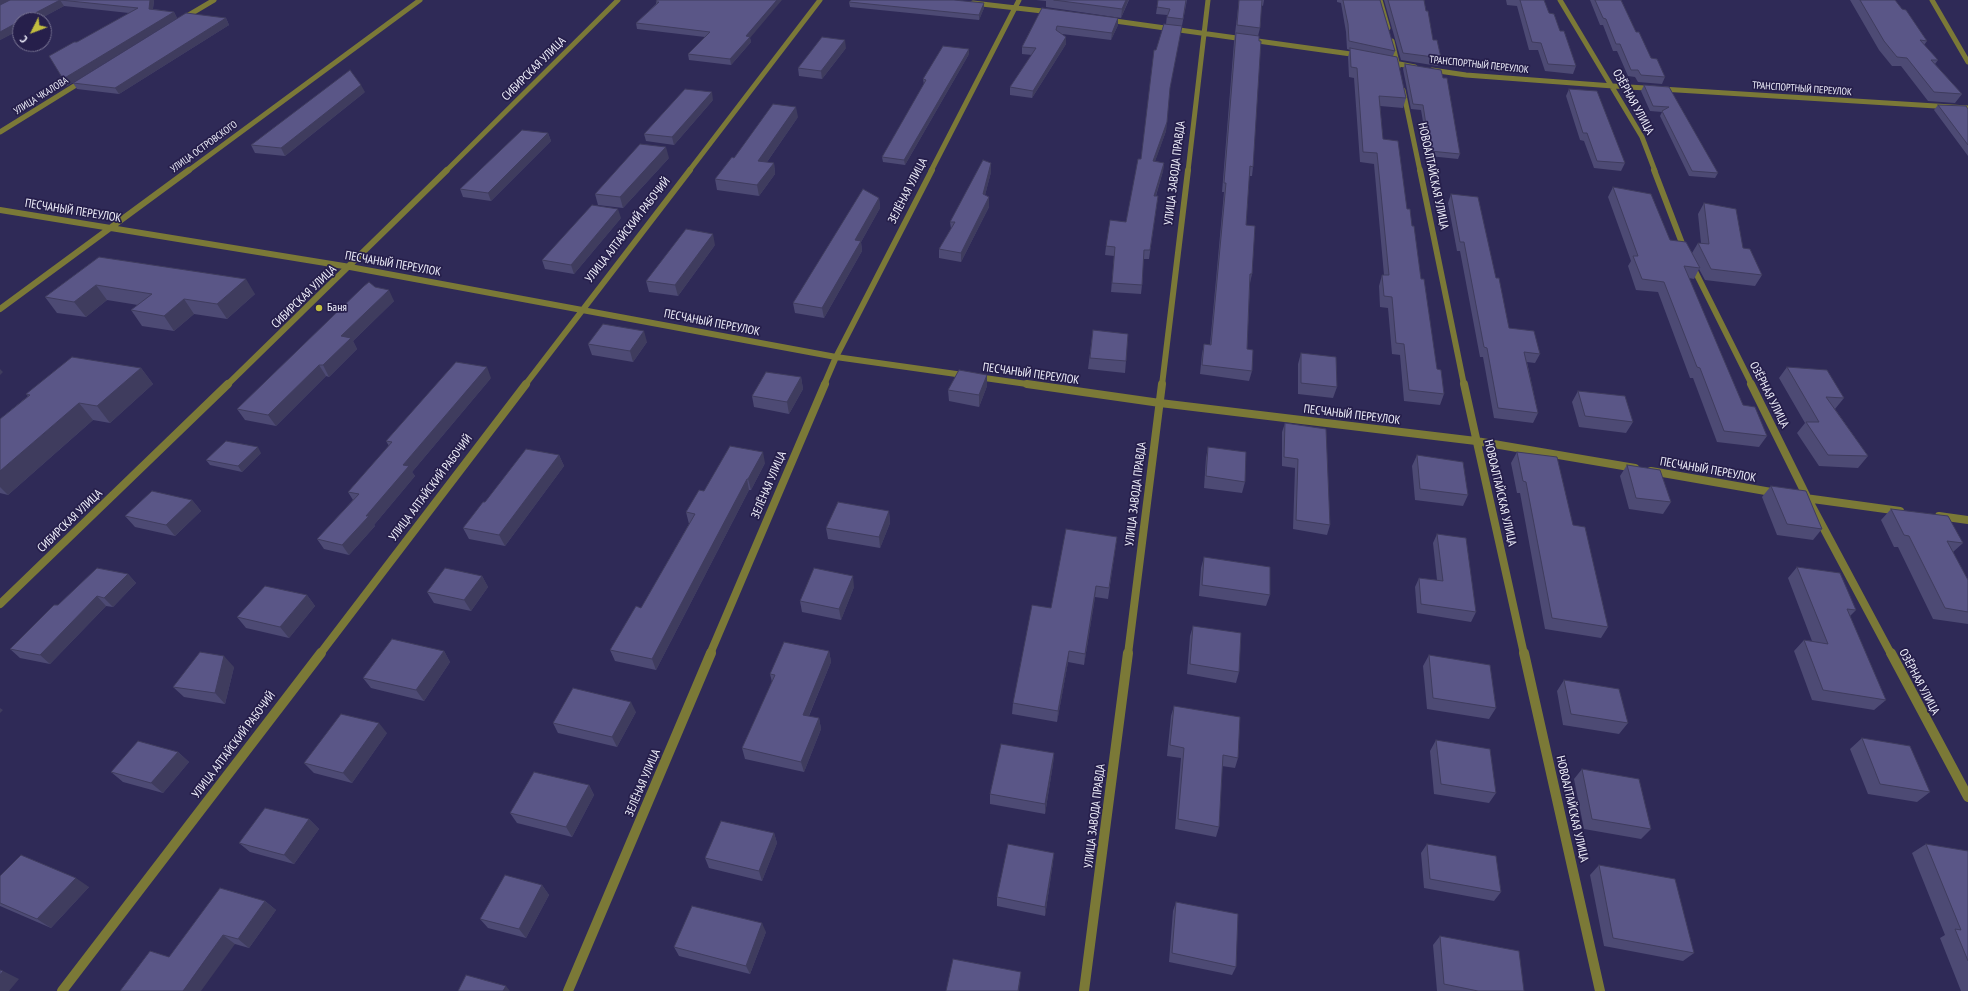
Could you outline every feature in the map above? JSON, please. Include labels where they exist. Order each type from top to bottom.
[{"type":"street","points":[[174,25],[214,0]]},
{"type":"street","name":"УЛИЦА ОСТРОВСКОГО","points":[[0,309],[420,0]]},
{"type":"street","name":"СИБИРСКАЯ УЛИЦА","points":[[0,604],[350,267],[618,0]]},
{"type":"street","name":"УЛИЦА АЛТАЙСКИЙ РАБОЧИЙ","points":[[62,991],[820,0]]},
{"type":"street","name":"УЛИЦА ЗАВОДА ПРАВДА","points":[[1084,991],[1160,403],[1208,0]]},
{"type":"street","name":"НОВОАЛТАЙСКАЯ УЛИЦА","points":[[1380,0],[1400,72],[1476,441],[1600,991]]},
{"type":"street","name":"ОЗЁРНАЯ УЛИЦА","points":[[1560,0],[1613,86],[1642,137],[1682,245],[1808,498],[1968,797]]},
{"type":"street","points":[[1932,0],[1968,62]]},
{"type":"street","points":[[968,2],[1018,4],[1055,13]]},
{"type":"street","name":"ЗЕЛЁНАЯ УЛИЦА","points":[[568,991],[836,357],[1018,4]]},
{"type":"street","points":[[1102,19],[1366,56]]},
{"type":"street","name":"ТРАНСПОРТНЫЙ ПЕРЕУЛОК","points":[[1385,61],[1400,72],[1421,68]]},
{"type":"street","name":"ТРАНСПОРТНЫЙ ПЕРЕУЛОК","points":[[1428,69],[1466,75],[1613,86],[1968,108]]},
{"type":"street","name":"УЛИЦА ЧКАЛОВА","points":[[0,132],[87,78]]},
{"type":"street","name":"ПЕСЧАНЫЙ ПЕРЕУЛОК","points":[[0,210],[350,267],[836,357],[1160,403],[1476,441],[1789,495],[1907,512]]},
{"type":"street","points":[[1930,515],[1968,520]]},
{"type":"building","points":[[10,0],[60,0],[37,12],[12,12],[12,25],[0,32],[0,5]]},
{"type":"building","points":[[60,0],[150,0],[149,9],[174,12],[63,79],[49,56],[138,8]]},
{"type":"building","points":[[657,0],[777,0],[746,36],[750,37],[730,59],[688,54],[710,32],[636,23],[659,2],[656,2]]},
{"type":"building","points":[[851,0],[954,0],[984,3],[979,15],[849,2]]},
{"type":"building","points":[[1054,0],[1126,0],[1122,9]]},
{"type":"building","points":[[1158,0],[1186,0],[1183,19],[1167,17],[1170,9],[1157,7]]},
{"type":"building","points":[[1239,0],[1262,0],[1260,28],[1237,25]]},
{"type":"building","points":[[1343,0],[1380,0],[1395,51],[1349,41],[1348,24]]},
{"type":"building","points":[[1388,0],[1424,0],[1426,11],[1428,11],[1433,40],[1437,40],[1441,58],[1403,53]]},
{"type":"building","points":[[1520,0],[1544,0],[1549,13],[1554,14],[1560,31],[1564,31],[1576,66],[1548,64],[1541,43],[1532,42]]},
{"type":"building","points":[[1595,0],[1621,0],[1636,32],[1639,32],[1651,58],[1657,59],[1665,77],[1641,75],[1638,70],[1631,70],[1620,44],[1616,44],[1606,19],[1603,18]]},
{"type":"building","points":[[1860,0],[1895,0],[1902,9],[1906,10],[1927,41],[1920,40],[1938,60],[1931,60],[1962,94],[1934,92],[1907,58],[1897,57],[1884,41]]},
{"type":"building","points":[[1042,8],[1118,18],[1112,33],[1057,26],[1056,30],[1066,37],[1033,91],[1010,87],[1036,48],[1022,47]]},
{"type":"building","points":[[186,13],[226,18],[115,88],[73,83]]},
{"type":"building","points":[[1164,24],[1182,26],[1170,88],[1167,122],[1153,161],[1164,163],[1154,196],[1158,196],[1150,250],[1144,250],[1142,285],[1112,283],[1115,247],[1106,246],[1110,220],[1126,222],[1138,159],[1141,159],[1154,50],[1156,50]]},
{"type":"building","points":[[1236,33],[1259,36],[1259,41],[1261,41],[1253,167],[1250,166],[1246,225],[1255,226],[1252,274],[1250,274],[1247,349],[1253,350],[1252,371],[1202,365],[1204,344],[1211,345],[1226,183],[1224,183]]},
{"type":"building","points":[[822,37],[845,40],[821,71],[798,68]]},
{"type":"building","points":[[943,46],[969,49],[904,160],[882,157],[926,80],[923,79]]},
{"type":"building","points":[[1350,48],[1397,57],[1406,98],[1379,96],[1383,139],[1398,141],[1407,209],[1410,209],[1412,226],[1414,226],[1421,279],[1424,279],[1437,369],[1441,370],[1444,394],[1409,390],[1404,344],[1396,343],[1392,297],[1384,296],[1382,275],[1389,275],[1377,153],[1363,152],[1357,68],[1351,67]]},
{"type":"building","points":[[1405,64],[1441,70],[1443,78],[1447,78],[1460,154],[1430,151],[1423,105],[1413,104]]},
{"type":"building","points":[[350,70],[361,85],[281,148],[251,145]]},
{"type":"building","points":[[1644,85],[1669,87],[1718,173],[1692,171],[1662,111],[1669,107],[1653,106]]},
{"type":"building","points":[[685,89],[712,92],[672,137],[644,134]]},
{"type":"building","points":[[1569,89],[1597,91],[1625,163],[1597,161],[1587,133],[1583,133]]},
{"type":"building","points":[[773,104],[796,107],[758,161],[774,163],[757,185],[715,179],[732,157],[734,158]]},
{"type":"building","points":[[1938,105],[1966,106],[1968,109],[1968,145]]},
{"type":"building","points":[[522,130],[548,133],[488,193],[460,189]]},
{"type":"building","points":[[640,144],[666,147],[620,197],[595,194]]},
{"type":"building","points":[[983,160],[991,163],[983,194],[989,197],[961,253],[939,249],[955,222],[950,222]]},
{"type":"building","points":[[1613,187],[1651,194],[1670,240],[1686,242],[1700,268],[1684,266],[1743,405],[1755,407],[1767,436],[1724,431],[1700,368],[1697,367],[1664,282],[1642,279],[1633,256],[1638,256]]},
{"type":"building","points":[[863,189],[879,198],[855,240],[861,241],[822,308],[793,303]]},
{"type":"building","points":[[1451,194],[1478,197],[1496,278],[1499,278],[1509,328],[1534,331],[1540,354],[1524,352],[1538,413],[1498,408],[1487,348],[1484,347],[1464,242],[1460,242]]},
{"type":"building","points":[[1704,203],[1736,209],[1743,248],[1750,249],[1762,275],[1711,269],[1698,243],[1709,244]]},
{"type":"building","points":[[592,205],[618,209],[571,265],[542,260]]},
{"type":"building","points":[[686,229],[713,234],[675,285],[646,281]]},
{"type":"building","points":[[99,257],[246,279],[217,304],[184,299],[164,316],[131,310],[152,294],[96,285],[74,302],[45,297]]},
{"type":"building","points":[[369,282],[375,287],[389,290],[341,336],[351,338],[323,365],[319,365],[268,415],[237,409],[364,286]]},
{"type":"building","points":[[603,324],[644,331],[630,351],[588,344]]},
{"type":"building","points":[[1093,330],[1128,334],[1126,361],[1090,358]]},
{"type":"building","points":[[1301,353],[1336,357],[1337,387],[1301,383]]},
{"type":"building","points":[[72,357],[141,368],[97,406],[79,403],[0,471],[0,419],[30,395],[26,394]]},
{"type":"building","points":[[456,362],[487,367],[403,465],[409,466],[366,516],[369,516],[342,545],[317,539],[359,494],[348,492],[392,442],[386,441]]},
{"type":"building","points":[[1787,367],[1827,370],[1844,398],[1826,397],[1868,456],[1828,455],[1806,422],[1819,422]]},
{"type":"building","points":[[959,370],[987,375],[979,395],[948,390]]},
{"type":"building","points":[[766,372],[801,377],[787,402],[752,396]]},
{"type":"building","points":[[1578,391],[1625,396],[1633,422],[1585,416]]},
{"type":"building","points":[[1285,423],[1326,429],[1330,525],[1296,520],[1298,459],[1284,457]]},
{"type":"building","points":[[226,441],[258,447],[238,466],[206,460]]},
{"type":"building","points":[[730,446],[763,452],[747,479],[652,659],[610,650],[636,606],[641,608],[695,514],[686,512],[699,490],[704,491]]},
{"type":"building","points":[[1208,447],[1246,452],[1245,482],[1206,476]]},
{"type":"building","points":[[526,449],[559,455],[499,535],[463,528],[483,502],[485,502]]},
{"type":"building","points":[[1517,452],[1557,457],[1573,525],[1585,527],[1608,627],[1552,618],[1526,482],[1523,481]]},
{"type":"building","points":[[1417,455],[1463,462],[1468,495],[1420,489]]},
{"type":"building","points":[[1627,465],[1660,470],[1671,502],[1636,498]]},
{"type":"building","points":[[1771,486],[1806,491],[1822,529],[1787,524]]},
{"type":"building","points":[[152,491],[192,500],[166,525],[125,516]]},
{"type":"building","points":[[838,502],[889,511],[879,537],[826,528]]},
{"type":"building","points":[[1891,509],[1948,516],[1963,543],[1947,541],[1968,580],[1968,612],[1945,608],[1909,536],[1904,535]]},
{"type":"building","points":[[1066,529],[1117,537],[1109,588],[1096,586],[1085,654],[1069,651],[1058,711],[1013,703],[1032,605],[1051,608]]},
{"type":"building","points":[[1437,534],[1466,538],[1476,612],[1421,604],[1419,578],[1443,581]]},
{"type":"building","points":[[1204,557],[1270,567],[1270,595],[1202,585]]},
{"type":"building","points":[[1797,567],[1840,573],[1856,610],[1847,609],[1886,700],[1823,690],[1804,640],[1828,644]]},
{"type":"building","points":[[97,568],[128,574],[104,598],[97,596],[40,655],[10,649],[54,605],[58,605]]},
{"type":"building","points":[[445,568],[482,576],[464,600],[427,592]]},
{"type":"building","points":[[814,568],[853,576],[839,609],[800,601]]},
{"type":"building","points":[[265,586],[307,595],[280,627],[237,617]]},
{"type":"building","points":[[1193,626],[1241,633],[1239,672],[1190,664]]},
{"type":"building","points":[[392,639],[444,651],[416,690],[363,678]]},
{"type":"building","points":[[784,642],[829,651],[803,715],[819,718],[801,762],[742,748],[775,675],[770,674]]},
{"type":"building","points":[[200,652],[224,656],[215,693],[173,687]]},
{"type":"building","points":[[1429,655],[1490,665],[1496,708],[1433,698]]},
{"type":"building","points":[[1564,680],[1619,689],[1628,723],[1571,714]]},
{"type":"building","points":[[573,688],[631,702],[612,737],[553,723]]},
{"type":"building","points":[[1174,706],[1240,717],[1238,758],[1223,755],[1219,827],[1178,819],[1184,748],[1170,745]]},
{"type":"building","points":[[341,714],[379,723],[343,773],[304,763]]},
{"type":"building","points":[[1862,738],[1910,746],[1930,792],[1880,784]]},
{"type":"building","points":[[1436,740],[1490,749],[1496,793],[1441,784]]},
{"type":"building","points":[[138,741],[178,752],[151,783],[111,772]]},
{"type":"building","points":[[1001,744],[1054,753],[1045,804],[990,794]]},
{"type":"building","points":[[1582,769],[1639,779],[1651,829],[1592,819]]},
{"type":"building","points":[[534,772],[589,785],[566,827],[510,813]]},
{"type":"building","points":[[265,808],[309,819],[284,855],[239,843]]},
{"type":"building","points":[[721,821],[774,833],[759,871],[705,858]]},
{"type":"building","points":[[1008,844],[1054,853],[1045,907],[997,897]]},
{"type":"building","points":[[1427,844],[1496,856],[1501,892],[1430,879]]},
{"type":"building","points":[[1926,844],[1968,851],[1968,961],[1955,929],[1961,930]]},
{"type":"building","points":[[21,855],[76,878],[37,919],[0,903],[0,876]]},
{"type":"building","points":[[1599,865],[1675,879],[1694,953],[1613,938]]},
{"type":"building","points":[[505,875],[542,885],[519,929],[480,919]]},
{"type":"building","points":[[220,888],[265,901],[238,939],[223,935],[183,991],[120,991],[150,951],[169,957]]},
{"type":"building","points":[[1176,902],[1238,914],[1236,967],[1172,953]]},
{"type":"building","points":[[692,906],[762,923],[746,966],[674,947]]},
{"type":"building","points":[[1440,936],[1519,951],[1524,991],[1478,991],[1444,984]]},
{"type":"building","points":[[953,959],[1021,972],[1018,991],[946,991]]},
{"type":"building","points":[[466,975],[506,986],[503,991],[458,991]]},
{"type":"place","name":"Баня","points":[[319,308]]}]
